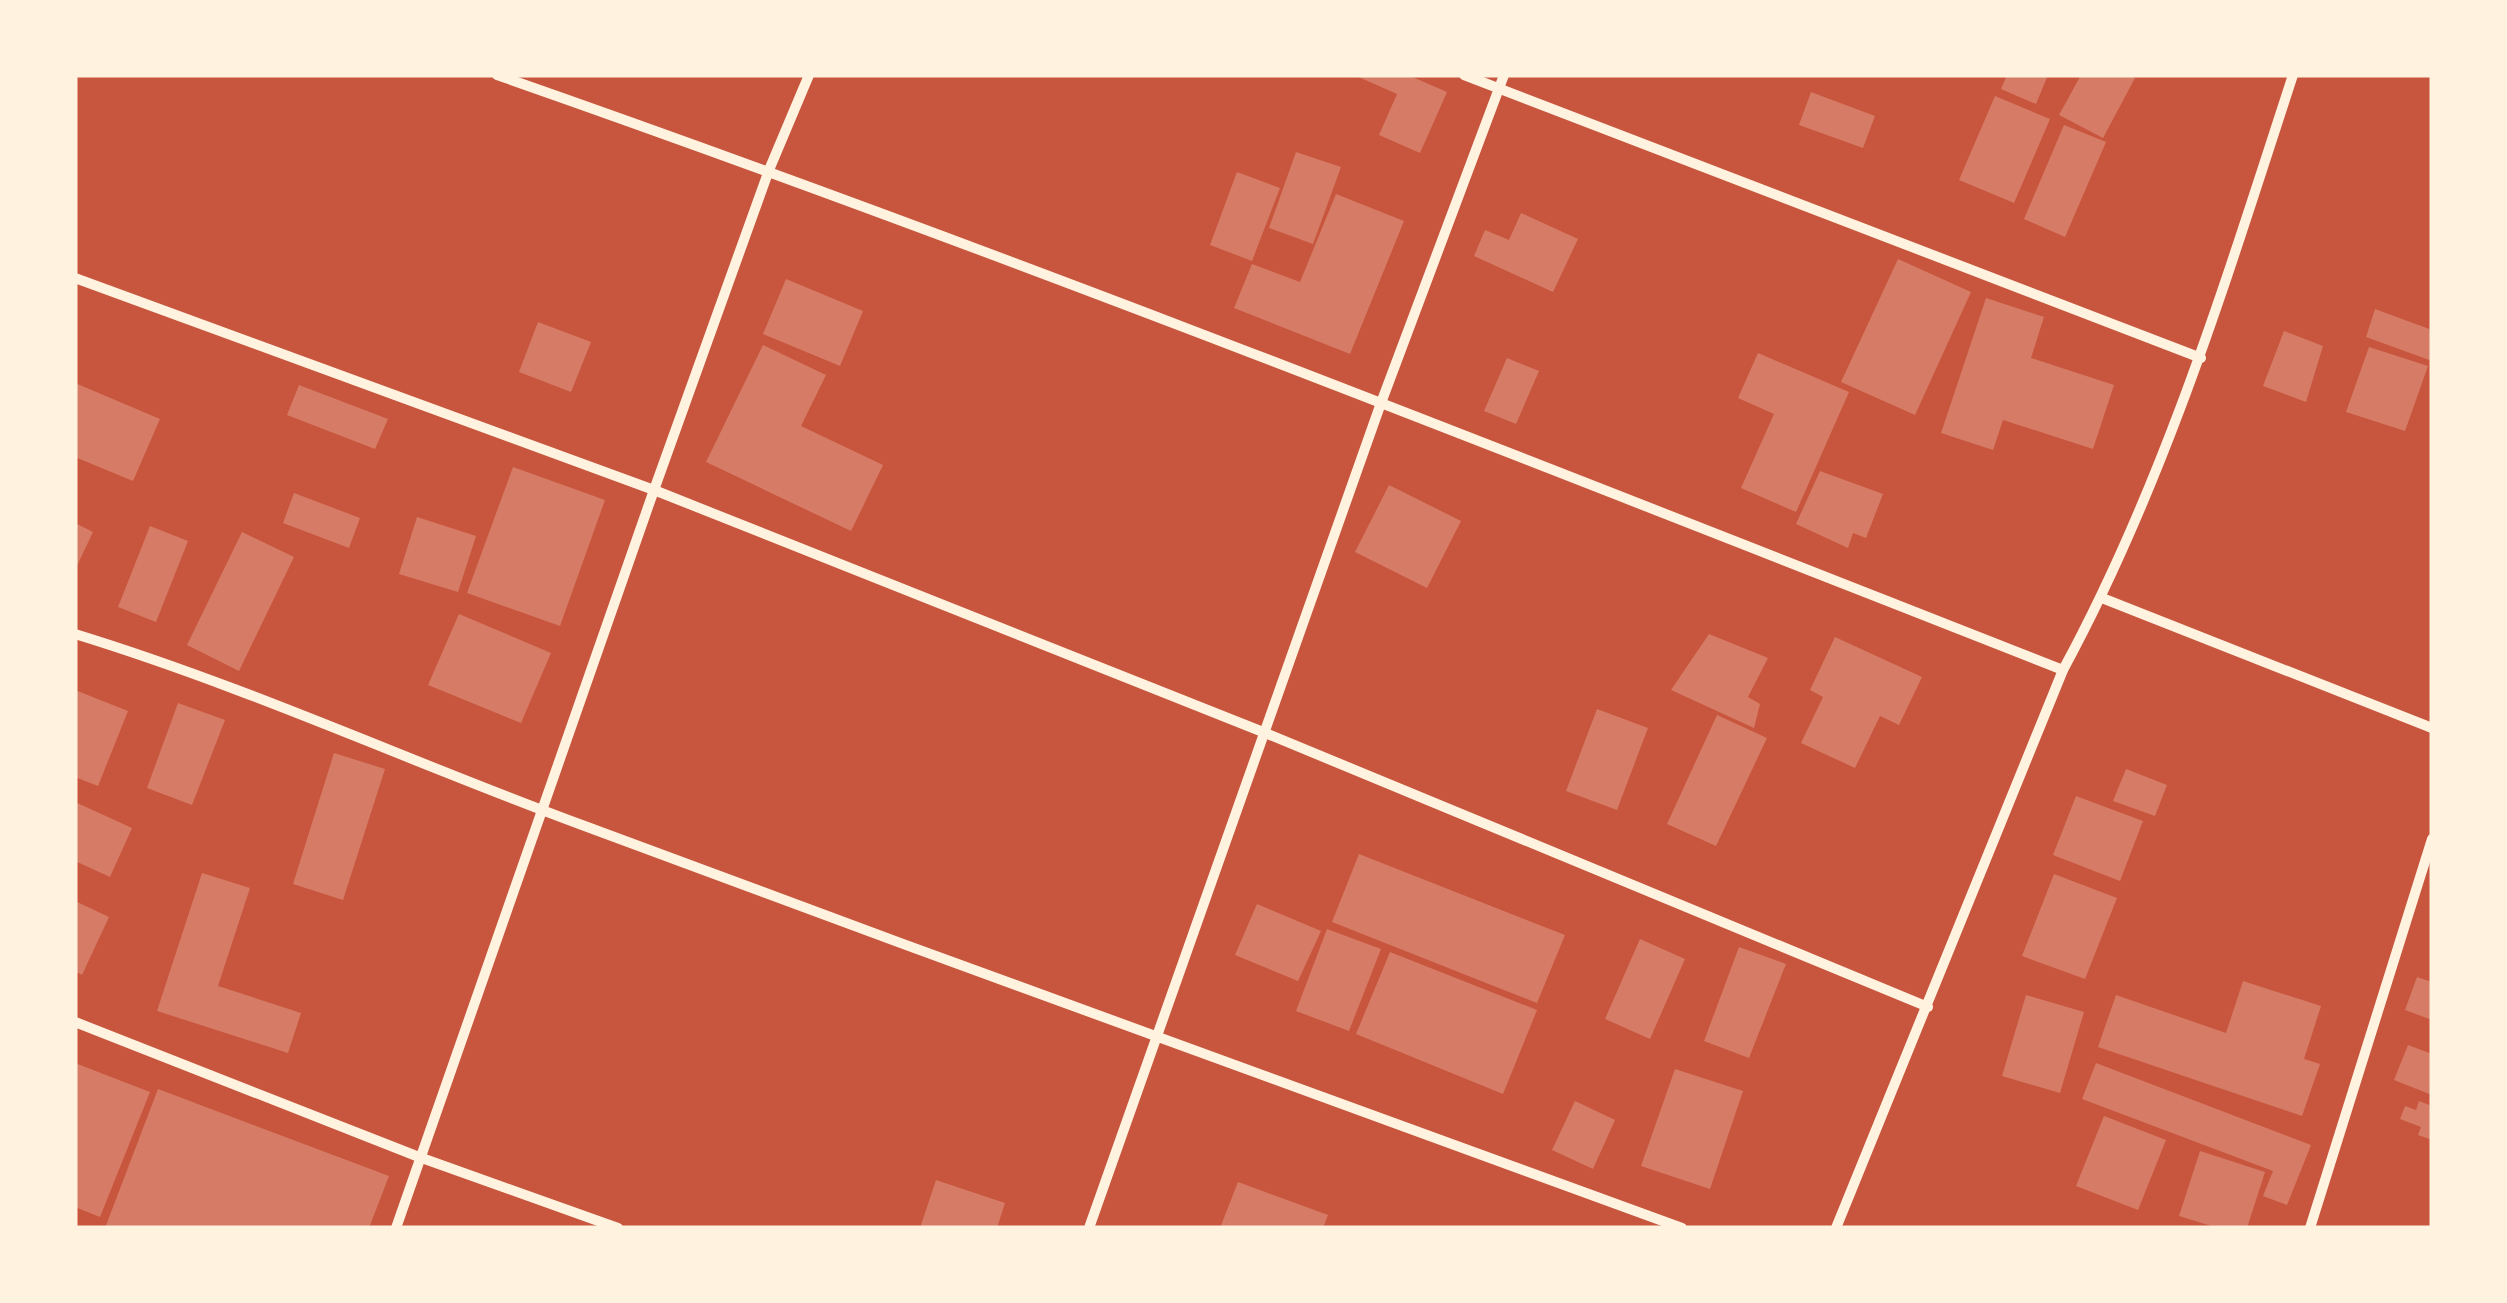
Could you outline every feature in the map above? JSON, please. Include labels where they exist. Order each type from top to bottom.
[{"type":"street","points":[[497,75],[769,170],[1381,402],[2063,670]]},
{"type":"street","points":[[396,1228],[654,490],[769,170],[809,75]]},
{"type":"street","points":[[1464,75],[2201,358]]},
{"type":"street","points":[[1088,1228],[1381,402],[1504,75]]},
{"type":"street","points":[[1836,1228],[2063,670],[2102,598],[2201,358],[2292,75]]},
{"type":"street","points":[[75,278],[654,490],[1263,732],[1928,1007]]},
{"type":"street","points":[[2102,598],[2432,728]]},
{"type":"street","points":[[75,634],[171,664],[541,810],[1156,1039],[1682,1228]]},
{"type":"street","points":[[2310,1228],[2432,838]]},
{"type":"street","points":[[75,1022],[420,1157],[618,1228]]},
{"type":"building","points":[[1354,75],[1408,75],[1447,92],[1420,153],[1379,135],[1397,94]]},
{"type":"building","points":[[2007,75],[2048,75],[2036,104],[2001,89]]},
{"type":"building","points":[[2081,75],[2135,78],[2103,138],[2059,115]]},
{"type":"building","points":[[1811,92],[1875,116],[1863,148],[1799,125]]},
{"type":"building","points":[[1995,96],[2050,119],[2014,203],[1959,180]]},
{"type":"building","points":[[2064,125],[2106,142],[2065,237],[2024,219]]},
{"type":"building","points":[[1296,152],[1341,167],[1313,244],[1269,228]]},
{"type":"building","points":[[1237,172],[1280,188],[1252,261],[1210,245]]},
{"type":"building","points":[[1336,194],[1404,221],[1350,354],[1234,308],[1252,264],[1300,282]]},
{"type":"building","points":[[1521,213],[1578,239],[1553,292],[1474,256],[1485,230],[1509,240]]},
{"type":"building","points":[[1898,259],[1971,292],[1915,415],[1841,382]]},
{"type":"building","points":[[786,279],[863,311],[840,366],[763,334]]},
{"type":"building","points":[[1986,298],[2044,317],[2031,358],[2114,385],[2093,449],[2003,420],[1993,450],[1941,433]]},
{"type":"building","points":[[2375,309],[2432,330],[2432,361],[2366,337]]},
{"type":"building","points":[[538,322],[591,342],[571,392],[519,372]]},
{"type":"building","points":[[2284,331],[2323,346],[2306,402],[2263,386]]},
{"type":"building","points":[[763,345],[826,375],[801,426],[883,465],[851,531],[706,462]]},
{"type":"building","points":[[2369,347],[2428,366],[2405,431],[2346,412]]},
{"type":"building","points":[[1758,353],[1849,392],[1796,512],[1741,488],[1774,414],[1738,398]]},
{"type":"building","points":[[1507,358],[1539,371],[1516,424],[1484,411]]},
{"type":"building","points":[[75,383],[160,419],[133,481],[75,457]]},
{"type":"building","points":[[299,385],[388,419],[375,449],[287,415]]},
{"type":"building","points":[[513,467],[605,500],[560,626],[467,593]]},
{"type":"building","points":[[1820,471],[1883,494],[1866,538],[1853,533],[1848,548],[1796,524]]},
{"type":"building","points":[[1389,485],[1461,521],[1427,588],[1355,552]]},
{"type":"building","points":[[294,493],[360,518],[349,548],[283,523]]},
{"type":"building","points":[[417,517],[476,536],[458,592],[399,574]]},
{"type":"building","points":[[75,523],[93,532],[75,570]]},
{"type":"building","points":[[150,526],[188,541],[156,622],[118,607]]},
{"type":"building","points":[[242,532],[294,557],[239,671],[187,645]]},
{"type":"building","points":[[459,614],[551,653],[521,723],[428,685]]},
{"type":"building","points":[[1709,634],[1768,658],[1748,697],[1760,704],[1754,728],[1671,690]]},
{"type":"building","points":[[1835,637],[1922,677],[1899,725],[1880,716],[1855,768],[1801,743],[1823,697],[1810,690]]},
{"type":"building","points":[[75,690],[128,711],[98,786],[75,777]]},
{"type":"building","points":[[178,703],[225,720],[192,805],[147,788]]},
{"type":"building","points":[[1597,709],[1648,728],[1617,810],[1566,791]]},
{"type":"building","points":[[1717,715],[1767,738],[1716,846],[1667,824]]},
{"type":"building","points":[[334,753],[385,769],[343,900],[293,884]]},
{"type":"building","points":[[2126,769],[2167,785],[2155,816],[2113,801]]},
{"type":"building","points":[[2076,796],[2143,821],[2120,881],[2053,855]]},
{"type":"building","points":[[75,802],[132,828],[110,877],[75,861]]},
{"type":"building","points":[[1359,854],[1565,935],[1537,1003],[1332,922]]},
{"type":"building","points":[[202,873],[250,888],[218,986],[301,1013],[288,1053],[157,1011]]},
{"type":"building","points":[[2054,874],[2117,898],[2085,979],[2022,956]]},
{"type":"building","points":[[75,901],[109,917],[82,975],[75,971]]},
{"type":"building","points":[[1257,904],[1321,931],[1298,981],[1235,955]]},
{"type":"building","points":[[1327,929],[1381,949],[1349,1031],[1296,1011]]},
{"type":"building","points":[[1640,939],[1685,959],[1650,1039],[1605,1019]]},
{"type":"building","points":[[1739,947],[1786,964],[1749,1058],[1704,1041]]},
{"type":"building","points":[[1390,952],[1537,1010],[1503,1094],[1356,1034]]},
{"type":"building","points":[[2417,977],[2432,982],[2432,1020],[2405,1010]]},
{"type":"building","points":[[2243,981],[2321,1006],[2304,1059],[2320,1064],[2302,1116],[2098,1047],[2116,995],[2226,1033]]},
{"type":"building","points":[[2026,995],[2084,1012],[2060,1093],[2002,1076]]},
{"type":"building","points":[[2408,1045],[2432,1054],[2432,1095],[2394,1080]]},
{"type":"building","points":[[75,1063],[150,1092],[100,1217],[75,1207]]},
{"type":"building","points":[[2096,1063],[2311,1145],[2287,1205],[2263,1196],[2273,1171],[2082,1099]]},
{"type":"building","points":[[1675,1069],[1743,1091],[1710,1189],[1641,1166]]},
{"type":"building","points":[[158,1089],[389,1176],[369,1228],[105,1228]]},
{"type":"building","points":[[1575,1101],[1615,1120],[1593,1169],[1552,1150]]},
{"type":"building","points":[[2419,1101],[2432,1106],[2432,1140],[2418,1135],[2421,1127],[2400,1119],[2405,1106],[2416,1110]]},
{"type":"building","points":[[2104,1116],[2166,1140],[2138,1210],[2076,1186]]},
{"type":"building","points":[[2200,1151],[2265,1172],[2247,1228],[2218,1228],[2179,1216]]},
{"type":"building","points":[[936,1180],[1005,1203],[997,1228],[920,1228]]},
{"type":"building","points":[[1238,1182],[1328,1215],[1323,1228],[1220,1228]]}]
